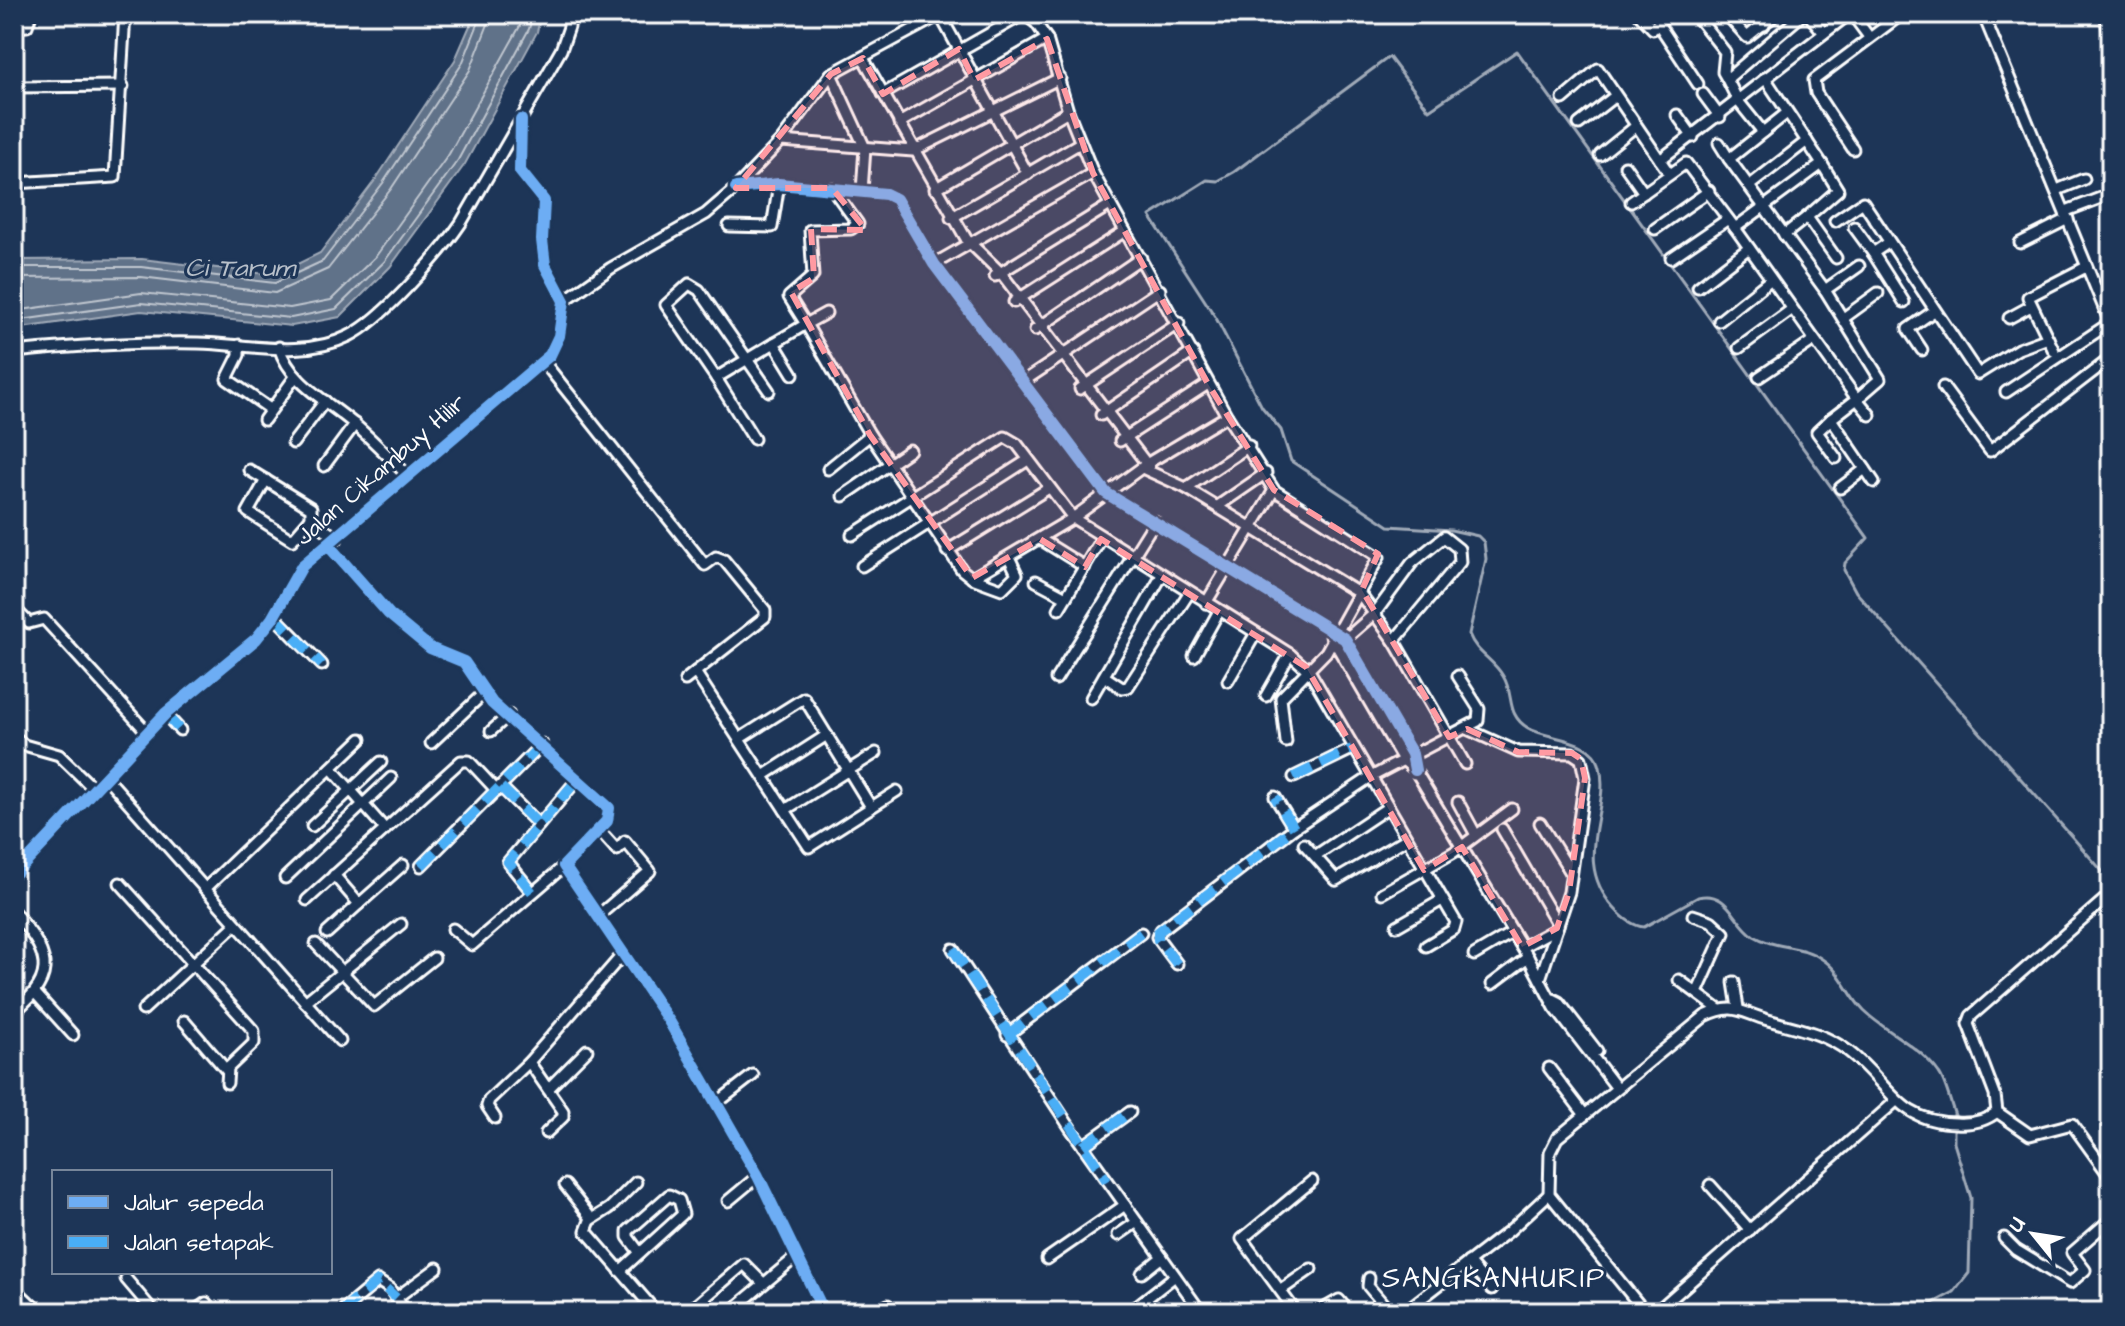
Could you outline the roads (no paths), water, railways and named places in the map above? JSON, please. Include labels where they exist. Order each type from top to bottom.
[{"type":"street","points":[[14,27],[27,26],[31,14]]},
{"type":"street","points":[[14,183],[115,177],[123,86],[125,14]]},
{"type":"street","points":[[14,352],[131,344],[313,348],[351,336],[446,245],[567,40],[569,14]]},
{"type":"street","points":[[521,120],[520,171],[544,201],[544,260],[562,296],[706,214],[781,141],[831,74],[941,14],[991,112],[1028,174]]},
{"type":"street","points":[[883,94],[1024,14],[1047,39],[1068,111],[1093,173],[1179,323],[1208,384],[1274,490],[1377,552],[1379,559],[1336,638],[1310,672],[1281,698],[1286,742]]},
{"type":"street","points":[[1639,14],[1650,28],[1659,25],[1666,14]]},
{"type":"street","points":[[1695,14],[1725,52],[1723,72],[1738,101],[1763,132]]},
{"type":"street","points":[[1726,14],[1743,36],[1764,25],[1776,14]]},
{"type":"street","points":[[1755,14],[1764,25]]},
{"type":"street","points":[[1727,79],[1806,14],[1824,33]]},
{"type":"street","points":[[1660,160],[1720,117],[1765,78],[1850,14],[1869,37]]},
{"type":"street","points":[[1853,149],[1813,84],[1817,76],[1902,14]]},
{"type":"street","points":[[1983,14],[2111,324],[2006,392]]},
{"type":"street","points":[[2105,14],[2111,42]]},
{"type":"street","points":[[1659,25],[1720,117]]},
{"type":"street","points":[[899,123],[1047,39]]},
{"type":"street","points":[[863,58],[951,218],[1064,356],[1083,387],[1123,439],[1147,467],[1218,506],[1360,594],[1376,612],[1394,641],[1465,764]]},
{"type":"street","points":[[1563,99],[1598,69],[1669,173]]},
{"type":"street","points":[[831,74],[865,148],[862,191]]},
{"type":"street","points":[[781,141],[913,151],[1060,78]]},
{"type":"street","points":[[1765,78],[1838,190],[1784,235]]},
{"type":"street","points":[[14,87],[123,86]]},
{"type":"street","points":[[1579,124],[1615,96]]},
{"type":"street","points":[[935,189],[1068,111]]},
{"type":"street","points":[[1729,159],[1787,113]]},
{"type":"street","points":[[1677,115],[1693,137]]},
{"type":"street","points":[[1600,155],[1636,126]]},
{"type":"street","points":[[1749,186],[1807,141]]},
{"type":"street","points":[[951,218],[1080,143]]},
{"type":"street","points":[[1719,143],[1763,208],[1845,317],[1880,379],[1817,432],[1836,458]]},
{"type":"street","points":[[1631,202],[1687,163],[1870,415]]},
{"type":"street","points":[[1735,228],[1822,164]]},
{"type":"street","points":[[1625,166],[1644,193]]},
{"type":"street","points":[[934,264],[1093,173]]},
{"type":"street","points":[[2057,190],[2084,179]]},
{"type":"street","points":[[736,188],[779,184],[886,194],[896,199],[934,264],[1106,493],[1229,566],[1336,638],[1540,979],[1619,1084]]},
{"type":"street","points":[[729,226],[772,227],[779,184]]},
{"type":"street","points":[[832,188],[858,224],[851,229],[810,230],[813,276],[789,297],[870,435],[947,551],[972,578],[1002,589],[1017,574],[1009,557]]},
{"type":"street","points":[[1655,229],[1709,191]]},
{"type":"street","points":[[2020,243],[2111,194]]},
{"type":"street","points":[[1835,221],[1863,202],[1978,374],[2018,349],[2048,338]]},
{"type":"street","points":[[998,275],[1110,205]]},
{"type":"street","points":[[1807,217],[1836,258]]},
{"type":"street","points":[[1671,258],[1728,219]]},
{"type":"street","points":[[1854,227],[1904,302]]},
{"type":"street","points":[[1017,300],[1125,231]]},
{"type":"street","points":[[1873,253],[1888,243]]},
{"type":"street","points":[[1698,287],[1749,248]]},
{"type":"street","points":[[1038,328],[1141,258]]},
{"type":"street","points":[[1825,290],[1859,266]]},
{"type":"street","points":[[2054,351],[2028,297],[2033,291],[2086,267]]},
{"type":"street","points":[[1719,321],[1770,280]]},
{"type":"street","points":[[754,439],[666,305],[689,284],[699,290],[769,391]]},
{"type":"street","points":[[1024,381],[1160,290]]},
{"type":"street","points":[[1845,317],[1878,293]]},
{"type":"street","name":"Jalan Cikambuy Hilir","points":[[14,875],[165,714],[256,639],[302,566],[543,361],[559,336],[562,296]]},
{"type":"street","points":[[2009,318],[2031,306]]},
{"type":"street","points":[[1739,348],[1791,310]]},
{"type":"street","points":[[1922,350],[1908,329],[1934,311]]},
{"type":"street","points":[[716,378],[826,313]]},
{"type":"street","points":[[1083,387],[1179,323]]},
{"type":"street","points":[[1759,377],[1814,340]]},
{"type":"street","points":[[774,343],[793,374]]},
{"type":"street","points":[[239,345],[239,355],[227,379],[270,409]]},
{"type":"street","points":[[279,347],[285,365],[295,377],[355,424],[408,476]]},
{"type":"street","points":[[1104,413],[1193,352]]},
{"type":"street","points":[[1943,387],[1990,451],[2111,358]]},
{"type":"street","points":[[543,361],[705,565],[716,557],[724,560],[765,610],[765,617],[685,680]]},
{"type":"street","points":[[264,420],[295,377]]},
{"type":"street","points":[[1123,439],[1208,384]]},
{"type":"street","points":[[293,443],[325,401]]},
{"type":"street","points":[[972,578],[1040,539],[1227,416]]},
{"type":"street","points":[[1831,419],[1874,482]]},
{"type":"street","points":[[324,466],[355,424]]},
{"type":"street","points":[[828,469],[870,435]]},
{"type":"street","points":[[852,535],[1005,437],[1011,438],[1073,518],[1161,577],[1290,654],[1310,672],[1457,926],[1426,946]]},
{"type":"street","points":[[1186,488],[1249,446]]},
{"type":"street","points":[[843,496],[910,450]]},
{"type":"street","points":[[862,566],[1028,460]]},
{"type":"street","points":[[1840,488],[1865,469]]},
{"type":"street","points":[[249,470],[266,480],[311,508],[311,518],[288,542],[248,512],[266,480]]},
{"type":"street","points":[[1218,506],[1266,473]]},
{"type":"street","points":[[947,551],[1049,488]]},
{"type":"street","points":[[1206,603],[1274,490]]},
{"type":"street","points":[[311,518],[337,539]]},
{"type":"street","points":[[1056,679],[1155,521]]},
{"type":"street","points":[[1336,638],[1376,612],[1412,563],[1437,539],[1444,537],[1459,549],[1460,562],[1394,641]]},
{"type":"street","points":[[1040,539],[1085,567]]},
{"type":"street","points":[[1059,609],[1101,539]]},
{"type":"street","points":[[328,545],[361,586],[414,635],[430,648],[464,662],[484,693],[609,808],[607,821],[564,866],[472,945],[453,929]]},
{"type":"street","points":[[1091,698],[1161,577]]},
{"type":"street","points":[[1036,581],[1066,597]]},
{"type":"street","points":[[1104,676],[1128,687],[1189,593]]},
{"type":"street","points":[[14,608],[29,623],[44,619],[147,732]]},
{"type":"street","points":[[1194,656],[1219,611]]},
{"type":"street","points":[[273,615],[322,665]]},
{"type":"street","points":[[1228,681],[1256,633]]},
{"type":"street","points":[[1266,696],[1290,654]]},
{"type":"street","points":[[695,672],[809,847],[897,791]]},
{"type":"street","points":[[1177,964],[1158,940],[1158,932],[1294,828],[1369,778],[1467,729],[1480,718],[1481,713],[1458,676]]},
{"type":"street","points":[[431,743],[484,693]]},
{"type":"street","points":[[739,739],[804,698],[871,807]]},
{"type":"street","points":[[165,714],[180,730]]},
{"type":"street","points":[[491,731],[509,715]]},
{"type":"street","points":[[1467,729],[1518,752],[1572,753],[1581,759],[1585,778],[1569,892],[1540,979]]},
{"type":"street","points":[[763,776],[827,735]]},
{"type":"street","points":[[14,736],[24,745],[59,755],[94,789]]},
{"type":"street","points":[[205,889],[361,739]]},
{"type":"street","points":[[421,866],[542,744]]},
{"type":"street","points":[[1294,777],[1352,749]]},
{"type":"street","points":[[785,810],[876,753]]},
{"type":"street","points":[[307,900],[464,760],[539,825]]},
{"type":"street","points":[[312,826],[381,762]]},
{"type":"street","points":[[331,768],[385,829]]},
{"type":"street","points":[[106,777],[340,1041]]},
{"type":"street","points":[[285,878],[391,778]]},
{"type":"street","points":[[532,892],[508,862],[577,780]]},
{"type":"street","points":[[1275,797],[1294,828]]},
{"type":"street","points":[[1458,802],[1476,835]]},
{"type":"street","points":[[1315,856],[1387,808]]},
{"type":"street","points":[[1382,893],[1424,870],[1512,809]]},
{"type":"street","points":[[1540,823],[1570,872]]},
{"type":"street","points":[[1502,829],[1558,926]]},
{"type":"street","points":[[598,916],[650,871],[625,841],[617,850],[599,830]]},
{"type":"street","points":[[1304,844],[1338,879],[1406,839]]},
{"type":"street","points":[[327,933],[403,865]]},
{"type":"street","points":[[564,866],[669,1021],[717,1103],[758,1176],[824,1312]]},
{"type":"street","points":[[334,875],[359,904]]},
{"type":"street","points":[[120,883],[256,1034],[254,1043],[227,1071]]},
{"type":"street","points":[[2111,894],[1969,1019],[1971,1039],[1995,1095],[1997,1112],[2030,1135],[2067,1123],[2076,1126],[2111,1178]]},
{"type":"street","points":[[1397,926],[1442,900]]},
{"type":"street","points":[[14,912],[43,952],[44,973],[35,993],[16,1006]]},
{"type":"street","points":[[1693,915],[1711,921],[1724,933],[1697,993]]},
{"type":"street","points":[[143,1010],[236,924]]},
{"type":"street","points":[[305,1002],[401,924]]},
{"type":"street","points":[[1522,947],[1558,926]]},
{"type":"street","points":[[1474,955],[1513,932]]},
{"type":"street","points":[[1007,1035],[1141,933]]},
{"type":"street","points":[[316,944],[377,1006],[434,958]]},
{"type":"street","points":[[953,949],[1007,1035],[1201,1312]]},
{"type":"street","points":[[495,1118],[487,1104],[529,1062],[623,954]]},
{"type":"street","points":[[1492,984],[1528,957]]},
{"type":"street","points":[[1679,980],[1718,1009]]},
{"type":"street","points":[[1734,982],[1738,1008]]},
{"type":"street","points":[[35,993],[73,1035]]},
{"type":"street","points":[[1645,1312],[1549,1194],[1551,1146],[1680,1033],[1718,1009],[1738,1008],[1821,1034],[1858,1060],[1911,1114],[1930,1121],[1975,1122],[1997,1112]]},
{"type":"street","points":[[184,1021],[227,1071],[227,1083]]},
{"type":"street","points":[[548,1089],[587,1050]]},
{"type":"street","points":[[529,1062],[563,1111],[563,1117],[546,1133]]},
{"type":"street","points":[[1549,1068],[1585,1115]]},
{"type":"street","points":[[717,1103],[753,1075]]},
{"type":"street","points":[[1656,1312],[1896,1101]]},
{"type":"street","points":[[1083,1146],[1130,1112]]},
{"type":"street","points":[[728,1201],[758,1176]]},
{"type":"street","points":[[1296,1312],[1242,1238],[1312,1181]]},
{"type":"street","points":[[636,1182],[610,1208],[591,1220],[586,1231],[656,1312]]},
{"type":"street","points":[[565,1185],[591,1220]]},
{"type":"street","points":[[1710,1185],[1750,1230]]},
{"type":"street","points":[[1404,1312],[1549,1194]]},
{"type":"street","points":[[620,1271],[640,1253],[683,1214],[683,1204],[675,1197],[669,1195],[628,1231],[628,1237],[640,1253]]},
{"type":"street","points":[[1047,1259],[1125,1205]]},
{"type":"street","points":[[2004,1238],[2016,1250],[2070,1283],[2085,1270],[2072,1253],[2111,1219]]},
{"type":"street","points":[[1118,1235],[1137,1222]]},
{"type":"street","points":[[730,1312],[796,1257]]},
{"type":"street","points":[[1142,1273],[1162,1257]]},
{"type":"street","points":[[1468,1262],[1492,1289]]},
{"type":"street","points":[[688,1312],[744,1264],[763,1283]]},
{"type":"street","points":[[396,1298],[437,1268]]},
{"type":"street","points":[[1281,1290],[1311,1269]]},
{"type":"street","points":[[1129,1312],[1175,1276]]},
{"type":"street","points":[[1369,1278],[1368,1286],[1390,1312]]},
{"type":"street","points":[[126,1279],[154,1312]]},
{"type":"street","points":[[341,1312],[378,1281],[406,1312]]},
{"type":"street","points":[[14,1288],[39,1312]]},
{"type":"street","points":[[1318,1312],[1339,1300],[1349,1312]]},
{"type":"street","points":[[18,1312],[27,1301]]},
{"type":"street","points":[[193,1312],[206,1303],[214,1312]]},
{"type":"street","points":[[876,1312],[888,1305]]},
{"type":"water","points":[[475,14],[541,14],[537,32],[465,164],[390,267],[340,317],[292,326],[141,311],[14,329],[14,260],[142,259],[275,275],[320,253],[376,179],[455,60]]},
{"type":"waterway","points":[[1916,1312],[1954,1292],[1969,1273],[1971,1198],[1954,1143],[1954,1114],[1956,1118],[1939,1073],[1922,1055],[1864,1011],[1829,964],[1814,954],[1754,936],[1717,898],[1698,897],[1644,927],[1635,925],[1614,908],[1601,890],[1595,872],[1593,854],[1602,784],[1596,757],[1579,745],[1537,732],[1521,723],[1513,710],[1503,676],[1469,634],[1486,559],[1484,542],[1478,536],[1451,530],[1389,526],[1291,461],[1281,430],[1262,407],[1216,318],[1150,216],[1207,180],[1218,181],[1234,172],[1389,57],[1429,110],[1517,51],[1868,538],[1845,563],[1844,570],[1856,592],[2111,881]]},
{"type":"district","name":"SANGKANHURIP","points":[[1494,1278]]},
{"type":"water label","name":"Ci Tarum","points":[[240,268]]}]
